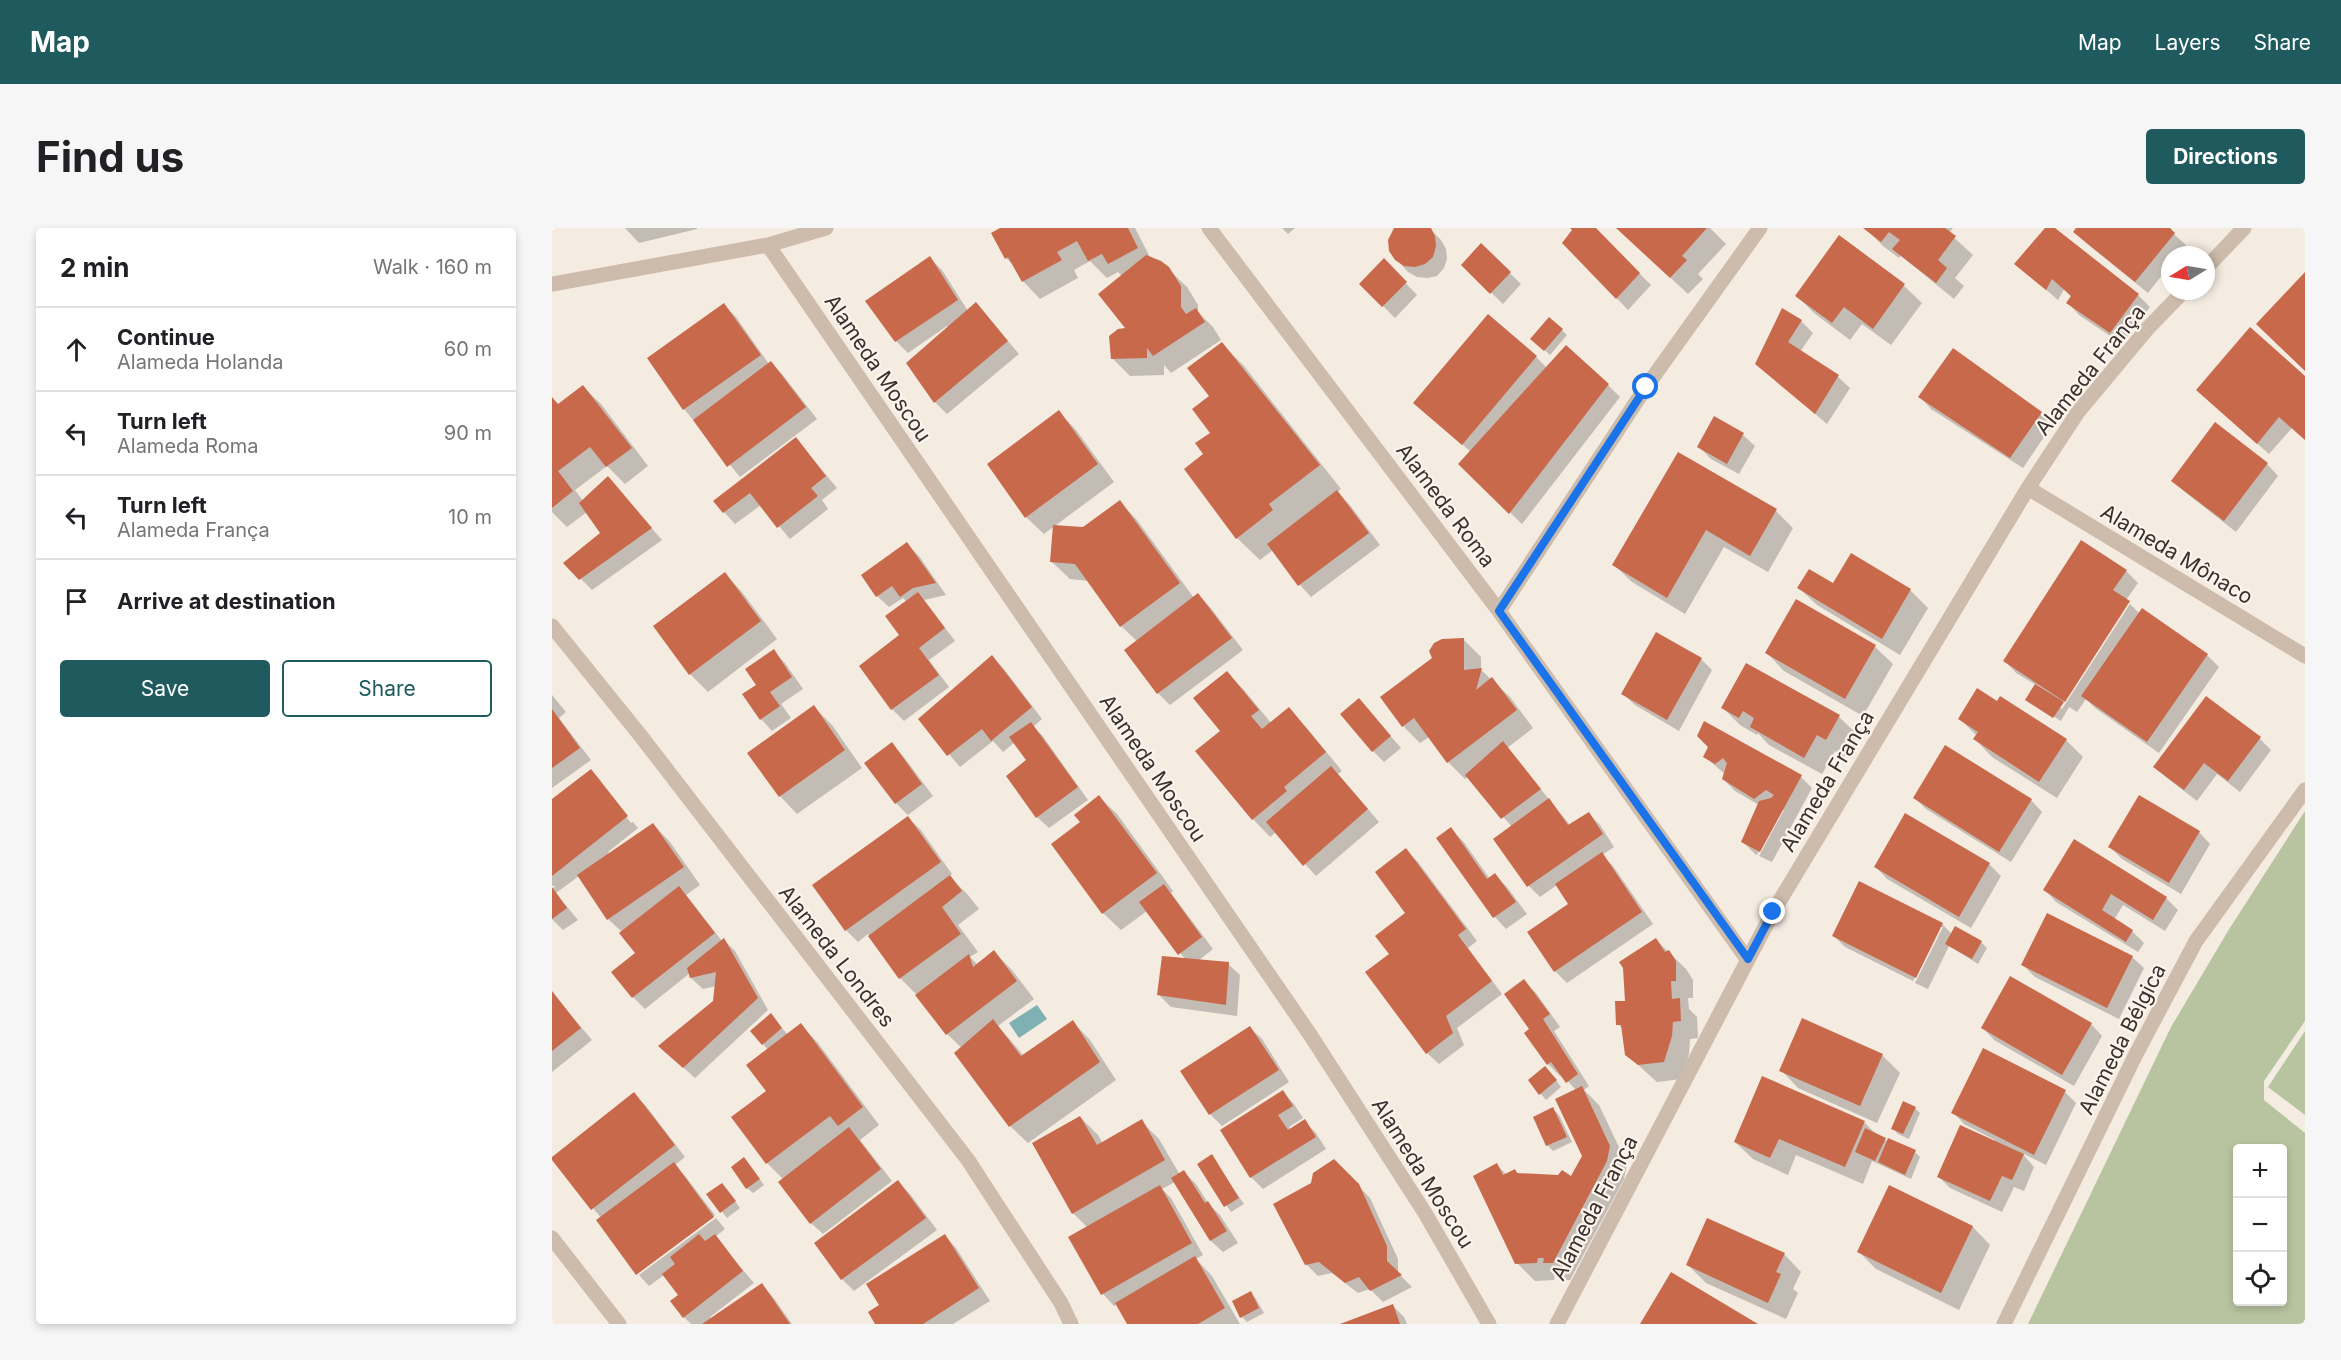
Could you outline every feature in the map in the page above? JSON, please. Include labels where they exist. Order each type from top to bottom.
[{"type":"street","points":[[552,284],[768,245],[826,228]]},
{"type":"street","name":"Alameda Roma","points":[[1209,228],[1499,611],[1748,959]]},
{"type":"street","points":[[1499,611],[1646,387],[1760,228]]},
{"type":"street","points":[[2215,259],[2244,228]]},
{"type":"street","name":"Alameda Moscou","points":[[768,245],[1311,1036],[1425,1213],[1489,1324]]},
{"type":"street","name":"Alameda França","points":[[1557,1324],[1773,912],[2028,488],[2078,412],[2148,328],[2175,300]]},
{"type":"street","name":"Alameda Mônaco","points":[[2028,488],[2305,656]]},
{"type":"street","name":"Alameda Londres","points":[[552,626],[640,735],[968,1160],[1061,1303],[1071,1324]]},
{"type":"street","name":"Alameda Bélgica","points":[[2004,1324],[2136,1054],[2196,941],[2305,790]]},
{"type":"street","points":[[552,1238],[619,1324]]},
{"type":"green space","points":[[2305,811],[2305,1021],[2264,1081],[2264,1100],[2305,1133],[2305,1324],[2028,1324],[2171,1027],[2228,931]]},
{"type":"green space","points":[[2305,1031],[2305,1115],[2268,1087]]},
{"type":"water","points":[[1037,1005],[1047,1019],[1019,1038],[1009,1023]]},
{"type":"building","points":[[1000,228],[1128,228],[1138,248],[1108,264],[1102,254],[1088,261],[1077,241],[1057,252],[1062,260],[1022,282],[1008,257],[1005,259],[991,233]]},
{"type":"building","points":[[1394,228],[1431,228],[1436,246],[1433,257],[1425,264],[1415,267],[1404,266],[1395,260],[1389,251],[1388,240]]},
{"type":"building","points":[[1570,228],[1596,228],[1640,273],[1616,299],[1562,243],[1572,230]]},
{"type":"building","points":[[1616,228],[1707,228],[1682,256],[1687,260],[1670,278]]},
{"type":"building","points":[[1863,228],[1945,228],[1956,236],[1938,260],[1947,268],[1936,283],[1892,249],[1900,240],[1889,232],[1881,242]]},
{"type":"building","points":[[2045,228],[2055,228],[2139,294],[2110,333],[2066,303],[2071,296],[2052,279],[2046,290],[2014,264]]},
{"type":"building","points":[[2076,228],[2170,228],[2175,233],[2164,246],[2161,246],[2161,250],[2135,282],[2073,232]]},
{"type":"building","points":[[1839,235],[1905,284],[1873,329],[1844,307],[1832,323],[1795,296]]},
{"type":"building","points":[[1481,243],[1511,272],[1490,294],[1461,265]]},
{"type":"building","points":[[1146,255],[1169,267],[1181,286],[1181,307],[1186,314],[1196,308],[1205,322],[1153,356],[1147,348],[1147,358],[1111,359],[1109,336],[1118,329],[1125,328],[1098,294]]},
{"type":"building","points":[[930,256],[958,300],[895,342],[865,301]]},
{"type":"building","points":[[1384,258],[1407,282],[1382,307],[1359,284]]},
{"type":"building","points":[[2305,272],[2305,371],[2256,324]]},
{"type":"building","points":[[976,302],[1008,341],[934,403],[906,363]]},
{"type":"building","points":[[724,303],[761,355],[683,410],[647,358]]},
{"type":"building","points":[[1782,308],[1802,320],[1788,342],[1839,375],[1815,414],[1755,364]]},
{"type":"building","points":[[1488,314],[1537,356],[1462,445],[1413,403]]},
{"type":"building","points":[[1549,317],[1563,329],[1544,351],[1530,339]]},
{"type":"building","points":[[2250,327],[2305,376],[2305,440],[2279,417],[2257,444],[2196,390]]},
{"type":"building","points":[[1222,342],[1320,465],[1269,504],[1273,510],[1236,539],[1184,469],[1203,454],[1195,443],[1210,433],[1192,409],[1209,396],[1187,368]]},
{"type":"building","points":[[1566,345],[1609,384],[1509,514],[1458,464]]},
{"type":"building","points":[[1953,348],[2042,412],[2010,458],[1918,397]]},
{"type":"building","points":[[771,361],[806,407],[727,467],[693,420]]},
{"type":"building","points":[[583,385],[632,448],[606,467],[590,447],[558,471],[573,491],[552,508],[552,397],[558,404]]},
{"type":"building","points":[[1059,410],[1098,464],[1025,518],[987,464]]},
{"type":"building","points":[[1714,416],[1744,433],[1727,464],[1697,447]]},
{"type":"building","points":[[2215,422],[2268,463],[2224,521],[2171,481]]},
{"type":"building","points":[[796,437],[826,476],[811,488],[818,496],[777,528],[750,493],[723,513],[713,501]]},
{"type":"building","points":[[1678,452],[1777,509],[1750,556],[1706,530],[1667,598],[1612,565]]},
{"type":"building","points":[[608,476],[652,528],[579,580],[563,563],[600,533],[579,503]]},
{"type":"building","points":[[1337,490],[1369,533],[1298,586],[1267,544]]},
{"type":"building","points":[[1120,500],[1180,583],[1120,627],[1075,564],[1050,562],[1053,525],[1083,527]]},
{"type":"building","points":[[2081,540],[2127,570],[2113,590],[2130,601],[2065,702],[2003,661]]},
{"type":"building","points":[[907,542],[936,583],[913,588],[900,597],[892,586],[876,597],[861,575]]},
{"type":"building","points":[[1851,553],[1911,589],[1882,639],[1797,588],[1809,569],[1833,583]]},
{"type":"building","points":[[725,572],[761,621],[689,675],[653,626]]},
{"type":"building","points":[[918,592],[945,628],[919,648],[939,675],[891,710],[859,666],[899,635],[885,616]]},
{"type":"building","points":[[1198,593],[1232,638],[1157,694],[1124,650]]},
{"type":"building","points":[[1796,599],[1876,645],[1845,699],[1765,653]]},
{"type":"building","points":[[2142,608],[2208,654],[2147,742],[2081,696]]},
{"type":"building","points":[[1656,632],[1702,658],[1667,720],[1621,694]]},
{"type":"building","points":[[1464,638],[1464,670],[1482,668],[1476,690],[1492,677],[1517,710],[1447,763],[1414,718],[1402,727],[1380,697],[1432,658],[1429,651],[1434,643],[1442,639]]},
{"type":"building","points":[[774,649],[792,677],[770,692],[780,706],[760,720],[742,694],[756,685],[745,669]]},
{"type":"building","points":[[992,655],[1032,707],[991,741],[982,729],[947,756],[918,719]]},
{"type":"building","points":[[1746,663],[1840,715],[1826,740],[1817,735],[1804,758],[1750,727],[1754,718],[1743,711],[1739,718],[1721,708]]},
{"type":"building","points":[[1227,671],[1259,710],[1251,716],[1262,729],[1289,707],[1326,752],[1284,787],[1287,791],[1252,820],[1195,751],[1220,731],[1193,698]]},
{"type":"building","points":[[2035,684],[2064,702],[2053,718],[2025,700]]},
{"type":"building","points":[[1977,688],[1997,701],[2000,696],[2067,739],[2039,782],[1973,739],[1978,732],[1958,719]]},
{"type":"building","points":[[2206,696],[2261,737],[2228,781],[2204,763],[2184,790],[2153,767]]},
{"type":"building","points":[[1359,698],[1391,736],[1372,752],[1340,714]]},
{"type":"building","points":[[814,705],[845,750],[779,797],[747,753]]},
{"type":"building","points":[[552,709],[580,748],[552,768]]},
{"type":"building","points":[[1704,721],[1802,775],[1760,852],[1741,842],[1759,801],[1774,795],[1766,790],[1754,799],[1722,779],[1727,763],[1723,758],[1715,764],[1703,757],[1708,747],[1697,736]]},
{"type":"building","points":[[1031,722],[1078,787],[1036,818],[1006,776],[1026,760],[1009,737]]},
{"type":"building","points":[[1503,741],[1541,789],[1501,819],[1465,775]]},
{"type":"building","points":[[892,742],[922,784],[895,804],[864,763]]},
{"type":"building","points":[[1945,745],[2032,799],[1999,852],[1913,798]]},
{"type":"building","points":[[1331,766],[1368,809],[1303,866],[1266,822]]},
{"type":"building","points":[[591,769],[628,816],[552,876],[552,799]]},
{"type":"building","points":[[1099,795],[1157,873],[1102,914],[1051,844],[1080,822],[1074,815]]},
{"type":"building","points":[[2139,795],[2200,831],[2169,883],[2108,847]]},
{"type":"building","points":[[1549,798],[1568,825],[1589,812],[1603,834],[1527,887],[1493,839]]},
{"type":"building","points":[[1905,813],[1990,863],[1959,917],[1874,867]]},
{"type":"building","points":[[908,816],[941,862],[845,931],[812,885]]},
{"type":"building","points":[[653,823],[684,867],[607,920],[577,875]]},
{"type":"building","points":[[1451,827],[1487,879],[1495,873],[1516,902],[1493,918],[1436,838]]},
{"type":"building","points":[[2074,839],[2167,897],[2153,920],[2111,894],[2102,910],[2133,930],[2126,942],[2043,890]]},
{"type":"building","points":[[1406,848],[1466,929],[1458,935],[1492,981],[1446,1016],[1453,1033],[1426,1054],[1365,972],[1389,954],[1375,936],[1405,913],[1375,872]]},
{"type":"building","points":[[1602,852],[1642,912],[1554,972],[1527,932],[1568,904],[1555,884]]},
{"type":"building","points":[[950,875],[962,891],[942,907],[961,934],[899,979],[868,936]]},
{"type":"building","points":[[1859,881],[1943,923],[1916,978],[1832,936]]},
{"type":"building","points":[[1164,884],[1202,937],[1178,955],[1139,902]]},
{"type":"building","points":[[679,886],[715,933],[632,998],[611,972],[635,953],[619,933]]},
{"type":"building","points":[[552,887],[567,908],[552,919]]},
{"type":"building","points":[[2047,913],[2133,956],[2107,1008],[2021,965]]},
{"type":"building","points":[[1955,926],[1982,941],[1972,959],[1945,944]]},
{"type":"building","points":[[724,938],[758,998],[683,1068],[658,1046],[713,1001],[716,972],[690,978],[687,968]]},
{"type":"building","points":[[1656,938],[1665,952],[1669,950],[1676,961],[1676,981],[1671,981],[1672,999],[1680,998],[1681,1021],[1673,1022],[1672,1036],[1664,1062],[1638,1065],[1625,1055],[1621,1025],[1616,1025],[1615,1001],[1625,1001],[1623,968],[1619,962]]},
{"type":"building","points":[[994,950],[1017,981],[946,1035],[915,995],[969,954],[973,967]]},
{"type":"building","points":[[1162,956],[1229,962],[1226,1005],[1157,995]]},
{"type":"building","points":[[2010,976],[2092,1023],[2062,1075],[1981,1028]]},
{"type":"building","points":[[1524,979],[1550,1014],[1543,1019],[1578,1074],[1566,1083],[1551,1062],[1547,1065],[1524,1033],[1529,1029],[1504,994]]},
{"type":"building","points":[[552,991],[581,1028],[552,1051]]},
{"type":"building","points":[[771,1013],[782,1028],[762,1045],[750,1031]]},
{"type":"building","points":[[1802,1018],[1883,1054],[1860,1106],[1779,1071]]},
{"type":"building","points":[[993,1019],[1021,1056],[1073,1020],[1100,1062],[1009,1127],[954,1053]]},
{"type":"building","points":[[801,1023],[863,1107],[838,1126],[830,1116],[766,1164],[731,1117],[766,1091],[746,1065]]},
{"type":"building","points":[[1250,1026],[1279,1070],[1209,1115],[1180,1071]]},
{"type":"building","points":[[1983,1048],[2066,1090],[2034,1155],[1951,1113]]},
{"type":"building","points":[[1545,1066],[1557,1080],[1539,1095],[1528,1080]]},
{"type":"building","points":[[1762,1076],[1865,1121],[1845,1167],[1779,1139],[1770,1158],[1734,1142]]},
{"type":"building","points":[[1582,1086],[1610,1146],[1607,1161],[1553,1263],[1543,1263],[1544,1258],[1538,1258],[1537,1263],[1515,1264],[1473,1176],[1497,1163],[1503,1175],[1515,1169],[1517,1173],[1558,1175],[1562,1170],[1571,1176],[1582,1156],[1555,1099]]},
{"type":"building","points":[[1283,1090],[1293,1106],[1278,1115],[1288,1130],[1305,1119],[1316,1137],[1250,1178],[1220,1130]]},
{"type":"building","points":[[634,1092],[675,1145],[591,1210],[552,1157]]},
{"type":"building","points":[[1903,1101],[1916,1107],[1903,1134],[1891,1129]]},
{"type":"building","points":[[1553,1107],[1567,1137],[1546,1146],[1533,1117]]},
{"type":"building","points":[[1080,1116],[1097,1145],[1142,1119],[1165,1160],[1072,1214],[1032,1143]]},
{"type":"building","points":[[1960,1125],[2024,1154],[2012,1180],[2002,1176],[1990,1201],[1937,1177]]},
{"type":"building","points":[[849,1127],[881,1169],[810,1224],[778,1182]]},
{"type":"building","points":[[1865,1128],[1886,1138],[1875,1161],[1855,1152]]},
{"type":"building","points":[[1888,1138],[1916,1150],[1905,1175],[1878,1162]]},
{"type":"building","points":[[1212,1154],[1239,1198],[1224,1207],[1197,1164]]},
{"type":"building","points":[[744,1157],[760,1179],[746,1189],[731,1167]]},
{"type":"building","points":[[1334,1159],[1359,1184],[1387,1246],[1387,1261],[1402,1275],[1370,1291],[1359,1277],[1345,1283],[1319,1262],[1305,1265],[1273,1204],[1311,1183],[1313,1173]]},
{"type":"building","points":[[674,1162],[714,1217],[636,1275],[596,1220]]},
{"type":"building","points":[[1184,1170],[1205,1203],[1208,1201],[1227,1231],[1210,1241],[1171,1178]]},
{"type":"building","points":[[898,1180],[926,1218],[841,1280],[814,1243]]},
{"type":"building","points":[[722,1183],[736,1201],[720,1213],[706,1194]]},
{"type":"building","points":[[1160,1185],[1192,1243],[1101,1295],[1068,1237]]},
{"type":"building","points":[[1889,1185],[1973,1226],[1941,1293],[1857,1252]]},
{"type":"building","points":[[1707,1218],[1785,1253],[1776,1272],[1781,1274],[1768,1303],[1686,1265]]},
{"type":"building","points":[[699,1234],[705,1241],[715,1234],[743,1271],[683,1318],[670,1301],[678,1295],[662,1274],[675,1264],[670,1257]]},
{"type":"building","points":[[945,1234],[979,1288],[923,1324],[875,1324],[868,1312],[879,1305],[866,1284]]},
{"type":"building","points":[[1195,1256],[1225,1308],[1198,1324],[1127,1324],[1115,1303]]},
{"type":"building","points":[[1671,1272],[1758,1324],[1640,1324]]},
{"type":"building","points":[[762,1283],[790,1324],[702,1324]]},
{"type":"building","points":[[1251,1291],[1259,1308],[1240,1318],[1232,1301]]},
{"type":"building","points":[[1393,1304],[1400,1324],[1340,1324]]},
{"type":"route","points":[[1646,387],[1499,611],[1748,959],[1773,912]]}]
